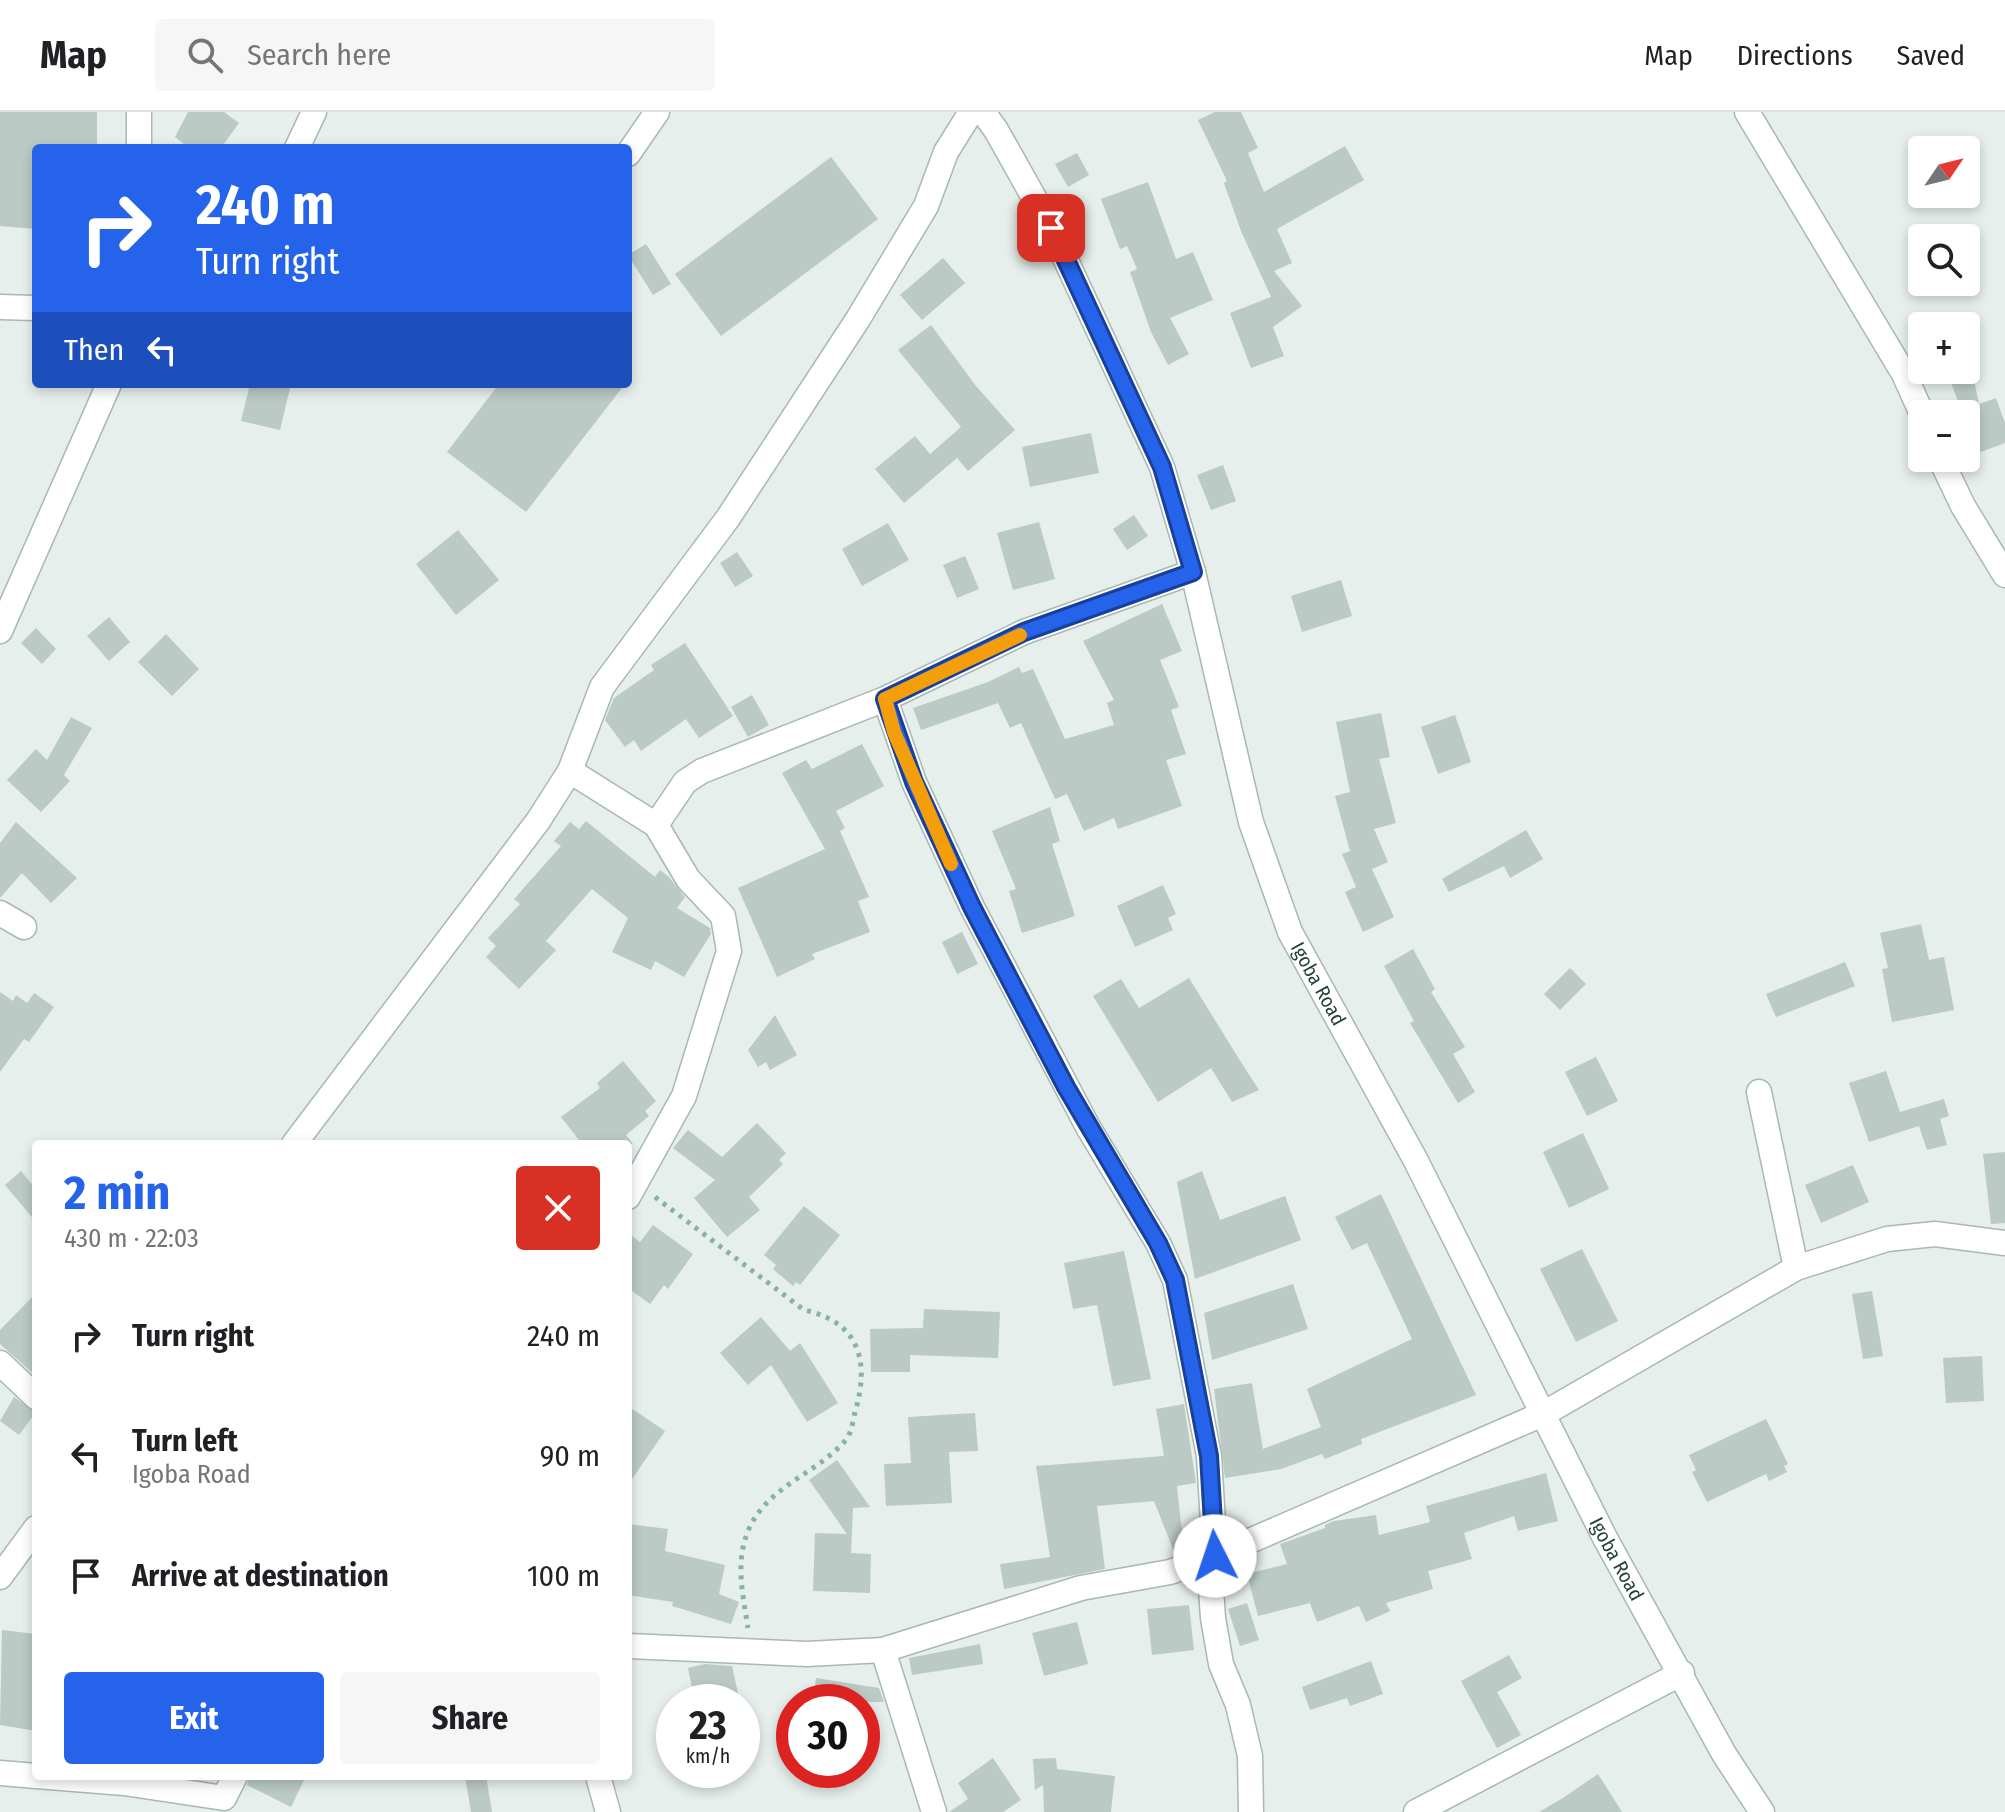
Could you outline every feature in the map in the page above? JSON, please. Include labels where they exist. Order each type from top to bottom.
[{"type":"street","points":[[139,112],[139,144]]},
{"type":"street","points":[[299,144],[314,112]]},
{"type":"street","points":[[632,148],[657,112]]},
{"type":"street","points":[[297,1140],[471,914],[570,771],[602,687],[728,518],[858,319],[920,217],[946,152],[971,112]]},
{"type":"street","name":"Igoba Road","points":[[983,112],[1051,228],[1125,381],[1162,467],[1193,572],[1251,822],[1290,932],[1415,1159],[1605,1538],[1724,1754],[1762,1812]]},
{"type":"street","points":[[1747,112],[1904,374],[1916,400]]},
{"type":"street","points":[[0,307],[32,308]]},
{"type":"street","points":[[0,631],[107,388]]},
{"type":"street","points":[[1947,472],[1963,506],[2005,575]]},
{"type":"street","points":[[656,825],[685,782],[702,771],[885,699],[1024,632],[1193,572]]},
{"type":"street","points":[[885,699],[914,782],[972,907],[1066,1087],[1158,1243],[1175,1280],[1209,1456],[1215,1556],[1211,1589],[1213,1618],[1221,1664],[1238,1705],[1250,1756],[1251,1812]]},
{"type":"street","points":[[570,771],[656,825],[688,879],[723,916],[729,951],[684,1096],[633,1191]]},
{"type":"street","points":[[0,913],[24,927]]},
{"type":"street","points":[[1759,1092],[1796,1268]]},
{"type":"street","points":[[632,1646],[807,1654],[883,1650],[1081,1588],[1170,1572],[1215,1556],[1545,1413],[1796,1268],[1887,1239],[1935,1234],[2005,1243]]},
{"type":"street","points":[[0,1363],[32,1393]]},
{"type":"street","points":[[0,1577],[32,1533]]},
{"type":"street","points":[[883,1650],[934,1812]]},
{"type":"street","points":[[1416,1812],[1682,1673]]},
{"type":"street","points":[[0,1773],[32,1776]]},
{"type":"street","points":[[87,1780],[228,1795]]},
{"type":"street","points":[[599,1780],[608,1812]]},
{"type":"path","points":[[633,1191],[804,1310],[826,1315],[851,1335],[863,1360],[858,1402],[847,1440],[774,1493],[748,1530],[739,1569],[752,1651]]},
{"type":"building","points":[[0,112],[97,112],[97,144],[32,144],[32,229],[0,226]]},
{"type":"building","points":[[188,112],[224,112],[239,123],[224,144],[184,144],[175,137]]},
{"type":"building","points":[[1215,112],[1241,112],[1258,148],[1248,153],[1264,192],[1345,146],[1364,180],[1277,229],[1292,263],[1274,271],[1302,306],[1273,327],[1284,356],[1251,368],[1230,313],[1271,297],[1241,231],[1224,183],[1227,181],[1198,120]]},
{"type":"building","points":[[1077,153],[1089,175],[1068,187],[1055,164]]},
{"type":"building","points":[[831,157],[878,219],[721,336],[675,274]]},
{"type":"building","points":[[1148,182],[1176,259],[1193,252],[1213,300],[1170,318],[1189,354],[1168,365],[1151,332],[1130,272],[1137,269],[1127,246],[1120,249],[1101,199]]},
{"type":"building","points":[[646,244],[671,284],[653,295],[632,261],[632,253]]},
{"type":"building","points":[[943,258],[965,283],[922,320],[900,295]]},
{"type":"building","points":[[931,325],[976,386],[1015,430],[968,471],[957,458],[904,503],[875,469],[915,436],[930,454],[961,427],[898,350]]},
{"type":"building","points":[[1951,384],[1975,384],[1978,400],[1958,400]]},
{"type":"building","points":[[249,388],[290,388],[280,430],[241,421]]},
{"type":"building","points":[[496,388],[622,388],[526,512],[447,452]]},
{"type":"building","points":[[1996,398],[2005,423],[2005,443],[1980,452],[1980,404]]},
{"type":"building","points":[[1091,433],[1099,473],[1030,487],[1022,447]]},
{"type":"building","points":[[1223,465],[1236,501],[1211,510],[1197,475]]},
{"type":"building","points":[[1134,515],[1148,536],[1127,550],[1113,529]]},
{"type":"building","points":[[1039,522],[1055,579],[1013,590],[997,533]]},
{"type":"building","points":[[888,523],[909,560],[862,586],[842,549]]},
{"type":"building","points":[[458,530],[499,580],[456,615],[416,564]]},
{"type":"building","points":[[737,552],[753,576],[735,587],[720,563]]},
{"type":"building","points":[[965,556],[979,589],[957,598],[943,565]]},
{"type":"building","points":[[1341,580],[1352,616],[1302,632],[1291,596]]},
{"type":"building","points":[[1162,604],[1182,651],[1160,660],[1179,707],[1171,710],[1186,754],[1166,760],[1182,806],[1118,829],[1114,818],[1084,831],[1067,794],[1055,799],[1021,723],[1010,728],[998,703],[921,730],[913,708],[988,682],[1019,667],[1022,673],[1033,669],[1065,739],[1114,725],[1107,703],[1114,700],[1083,641]]},
{"type":"building","points":[[109,617],[130,642],[109,661],[87,636]]},
{"type":"building","points":[[36,628],[56,649],[42,664],[21,643]]},
{"type":"building","points":[[166,634],[199,669],[172,696],[138,662]]},
{"type":"building","points":[[685,643],[733,716],[699,738],[686,719],[641,751],[634,740],[625,747],[605,720],[614,698],[654,670],[651,665]]},
{"type":"building","points":[[752,695],[769,725],[748,737],[731,707]]},
{"type":"building","points":[[1381,713],[1390,757],[1379,759],[1396,823],[1374,829],[1388,862],[1372,869],[1394,917],[1363,932],[1345,892],[1356,887],[1342,854],[1350,851],[1335,796],[1350,792],[1336,722]]},
{"type":"building","points":[[1455,715],[1471,762],[1438,774],[1421,727]]},
{"type":"building","points":[[71,717],[92,728],[64,775],[70,781],[41,812],[7,780],[36,749],[47,760]]},
{"type":"building","points":[[862,744],[884,786],[836,811],[845,828],[840,831],[869,897],[858,901],[870,932],[812,954],[815,959],[777,977],[738,888],[825,849],[782,773],[806,760],[812,769]]},
{"type":"building","points":[[1050,807],[1060,841],[1052,844],[1075,916],[1022,933],[1009,891],[1016,889],[992,831]]},
{"type":"building","points":[[586,821],[655,877],[660,870],[669,877],[685,897],[677,908],[710,928],[711,934],[684,977],[655,961],[651,970],[612,952],[628,918],[592,889],[546,941],[556,950],[519,989],[486,957],[496,946],[488,938],[520,904],[514,899],[561,846],[554,841],[570,822],[579,829]]},
{"type":"building","points":[[16,822],[77,878],[51,903],[22,873],[0,898],[0,843]]},
{"type":"building","points":[[1526,830],[1543,859],[1510,878],[1504,866],[1449,892],[1442,879]]},
{"type":"building","points":[[1163,885],[1176,914],[1168,918],[1173,930],[1135,947],[1117,906]]},
{"type":"building","points":[[1921,924],[1929,960],[1944,957],[1954,1010],[1892,1022],[1882,969],[1888,968],[1880,933]]},
{"type":"building","points":[[962,932],[978,964],[957,974],[942,942]]},
{"type":"building","points":[[1413,949],[1435,989],[1431,992],[1465,1047],[1453,1054],[1475,1092],[1458,1103],[1410,1023],[1414,1021],[1384,966]]},
{"type":"building","points":[[1845,962],[1855,986],[1776,1017],[1766,994]]},
{"type":"building","points":[[1570,968],[1586,984],[1560,1010],[1544,994]]},
{"type":"building","points":[[1189,978],[1259,1090],[1232,1102],[1211,1068],[1158,1102],[1093,996],[1121,979],[1139,1008]]},
{"type":"building","points":[[0,992],[13,1001],[16,995],[27,1003],[34,993],[54,1007],[29,1042],[24,1039],[0,1072]]},
{"type":"building","points":[[775,1015],[797,1055],[770,1070],[766,1062],[758,1067],[748,1050]]},
{"type":"building","points":[[1596,1057],[1618,1101],[1587,1116],[1565,1072]]},
{"type":"building","points":[[623,1061],[656,1101],[645,1111],[649,1116],[626,1135],[630,1140],[579,1140],[561,1117],[600,1088],[597,1083]]},
{"type":"building","points":[[1886,1071],[1900,1112],[1944,1099],[1949,1116],[1940,1119],[1947,1145],[1927,1150],[1919,1126],[1869,1142],[1849,1083]]},
{"type":"building","points":[[757,1123],[786,1153],[779,1160],[783,1164],[749,1197],[760,1210],[727,1237],[694,1198],[715,1180],[673,1148],[688,1130],[722,1157]]},
{"type":"building","points":[[1583,1133],[1609,1189],[1569,1208],[1543,1152]]},
{"type":"building","points":[[2005,1152],[2005,1223],[1991,1224],[1983,1154]]},
{"type":"building","points":[[1853,1165],[1869,1202],[1821,1223],[1805,1185]]},
{"type":"building","points":[[21,1171],[32,1184],[32,1217],[5,1185]]},
{"type":"building","points":[[1202,1171],[1220,1220],[1285,1196],[1301,1240],[1195,1279],[1177,1182]]},
{"type":"building","points":[[1381,1194],[1476,1395],[1361,1439],[1362,1444],[1325,1459],[1322,1454],[1281,1469],[1225,1478],[1214,1389],[1252,1383],[1263,1449],[1321,1427],[1307,1389],[1412,1339],[1367,1243],[1352,1250],[1335,1217]]},
{"type":"building","points":[[804,1206],[840,1235],[800,1285],[796,1282],[793,1286],[773,1269],[776,1265],[764,1255]]},
{"type":"building","points":[[653,1225],[693,1254],[668,1289],[664,1285],[650,1304],[632,1291],[632,1236],[640,1242]]},
{"type":"building","points":[[1582,1249],[1618,1321],[1576,1342],[1540,1269]]},
{"type":"building","points":[[1124,1251],[1151,1379],[1113,1386],[1097,1305],[1073,1309],[1064,1263]]},
{"type":"building","points":[[1293,1284],[1308,1329],[1212,1360],[1204,1313]]},
{"type":"building","points":[[1872,1291],[1883,1356],[1863,1359],[1852,1294]]},
{"type":"building","points":[[32,1297],[32,1372],[0,1344],[0,1330]]},
{"type":"building","points":[[924,1309],[1000,1312],[998,1358],[910,1355],[910,1372],[871,1372],[870,1329],[923,1328]]},
{"type":"building","points":[[761,1317],[790,1351],[800,1343],[838,1403],[807,1422],[771,1365],[748,1385],[720,1353]]},
{"type":"building","points":[[1982,1356],[1984,1401],[1946,1403],[1943,1358]]},
{"type":"building","points":[[14,1397],[32,1409],[32,1417],[19,1435],[0,1421]]},
{"type":"building","points":[[1184,1404],[1196,1483],[1177,1486],[1184,1551],[1175,1554],[1154,1501],[1097,1506],[1105,1569],[1004,1589],[1000,1564],[1050,1557],[1036,1466],[1164,1456],[1156,1409]]},
{"type":"building","points":[[632,1409],[665,1431],[632,1479]]},
{"type":"building","points":[[975,1413],[978,1451],[949,1452],[952,1503],[886,1506],[884,1464],[911,1463],[908,1417]]},
{"type":"building","points":[[1766,1419],[1788,1464],[1784,1466],[1787,1472],[1769,1481],[1766,1474],[1707,1502],[1692,1472],[1696,1470],[1689,1455]]},
{"type":"building","points":[[837,1460],[870,1507],[853,1508],[851,1553],[871,1554],[870,1593],[813,1591],[815,1533],[847,1534],[809,1480]]},
{"type":"building","points":[[1546,1473],[1558,1521],[1518,1531],[1514,1516],[1464,1533],[1472,1559],[1428,1571],[1433,1589],[1386,1603],[1390,1611],[1366,1622],[1359,1606],[1317,1622],[1310,1603],[1258,1616],[1247,1574],[1287,1564],[1280,1544],[1325,1528],[1334,1521],[1376,1515],[1379,1535],[1430,1522],[1426,1506]]},
{"type":"building","points":[[632,1524],[668,1529],[665,1551],[725,1565],[719,1594],[739,1602],[731,1624],[672,1606],[673,1602],[632,1596]]},
{"type":"building","points":[[1247,1603],[1259,1640],[1240,1646],[1228,1609]]},
{"type":"building","points":[[1189,1605],[1194,1650],[1152,1655],[1147,1609]]},
{"type":"building","points":[[1077,1622],[1088,1664],[1044,1676],[1032,1633]]},
{"type":"building","points":[[2,1630],[32,1634],[32,1730],[0,1725]]},
{"type":"building","points":[[980,1644],[983,1664],[912,1675],[909,1658]]},
{"type":"building","points":[[1509,1655],[1522,1678],[1497,1692],[1521,1735],[1497,1748],[1461,1681]]},
{"type":"building","points":[[1371,1661],[1383,1694],[1350,1706],[1347,1698],[1310,1710],[1302,1687]]},
{"type":"building","points":[[705,1664],[732,1666],[736,1684],[691,1684],[688,1668]]},
{"type":"building","points":[[816,1678],[854,1684],[815,1684]]},
{"type":"building","points":[[993,1758],[1021,1800],[1003,1812],[949,1812],[968,1799],[958,1783]]},
{"type":"building","points":[[1056,1758],[1057,1769],[1115,1776],[1111,1812],[1044,1812],[1043,1785],[1035,1790],[1033,1759]]},
{"type":"building","points":[[1598,1774],[1622,1812],[1539,1812],[1563,1798]]},
{"type":"building","points":[[249,1780],[304,1780],[291,1807],[247,1785]]},
{"type":"building","points":[[466,1780],[487,1780],[492,1812],[471,1812]]},
{"type":"slow traffic","points":[[951,864],[914,782],[885,699],[1020,635]]},
{"type":"route","points":[[1051,228],[1125,381],[1162,467],[1193,572],[1024,632],[885,699],[914,782],[972,907],[1066,1087],[1158,1243],[1175,1280],[1191,1348],[1209,1456],[1215,1556]]}]
